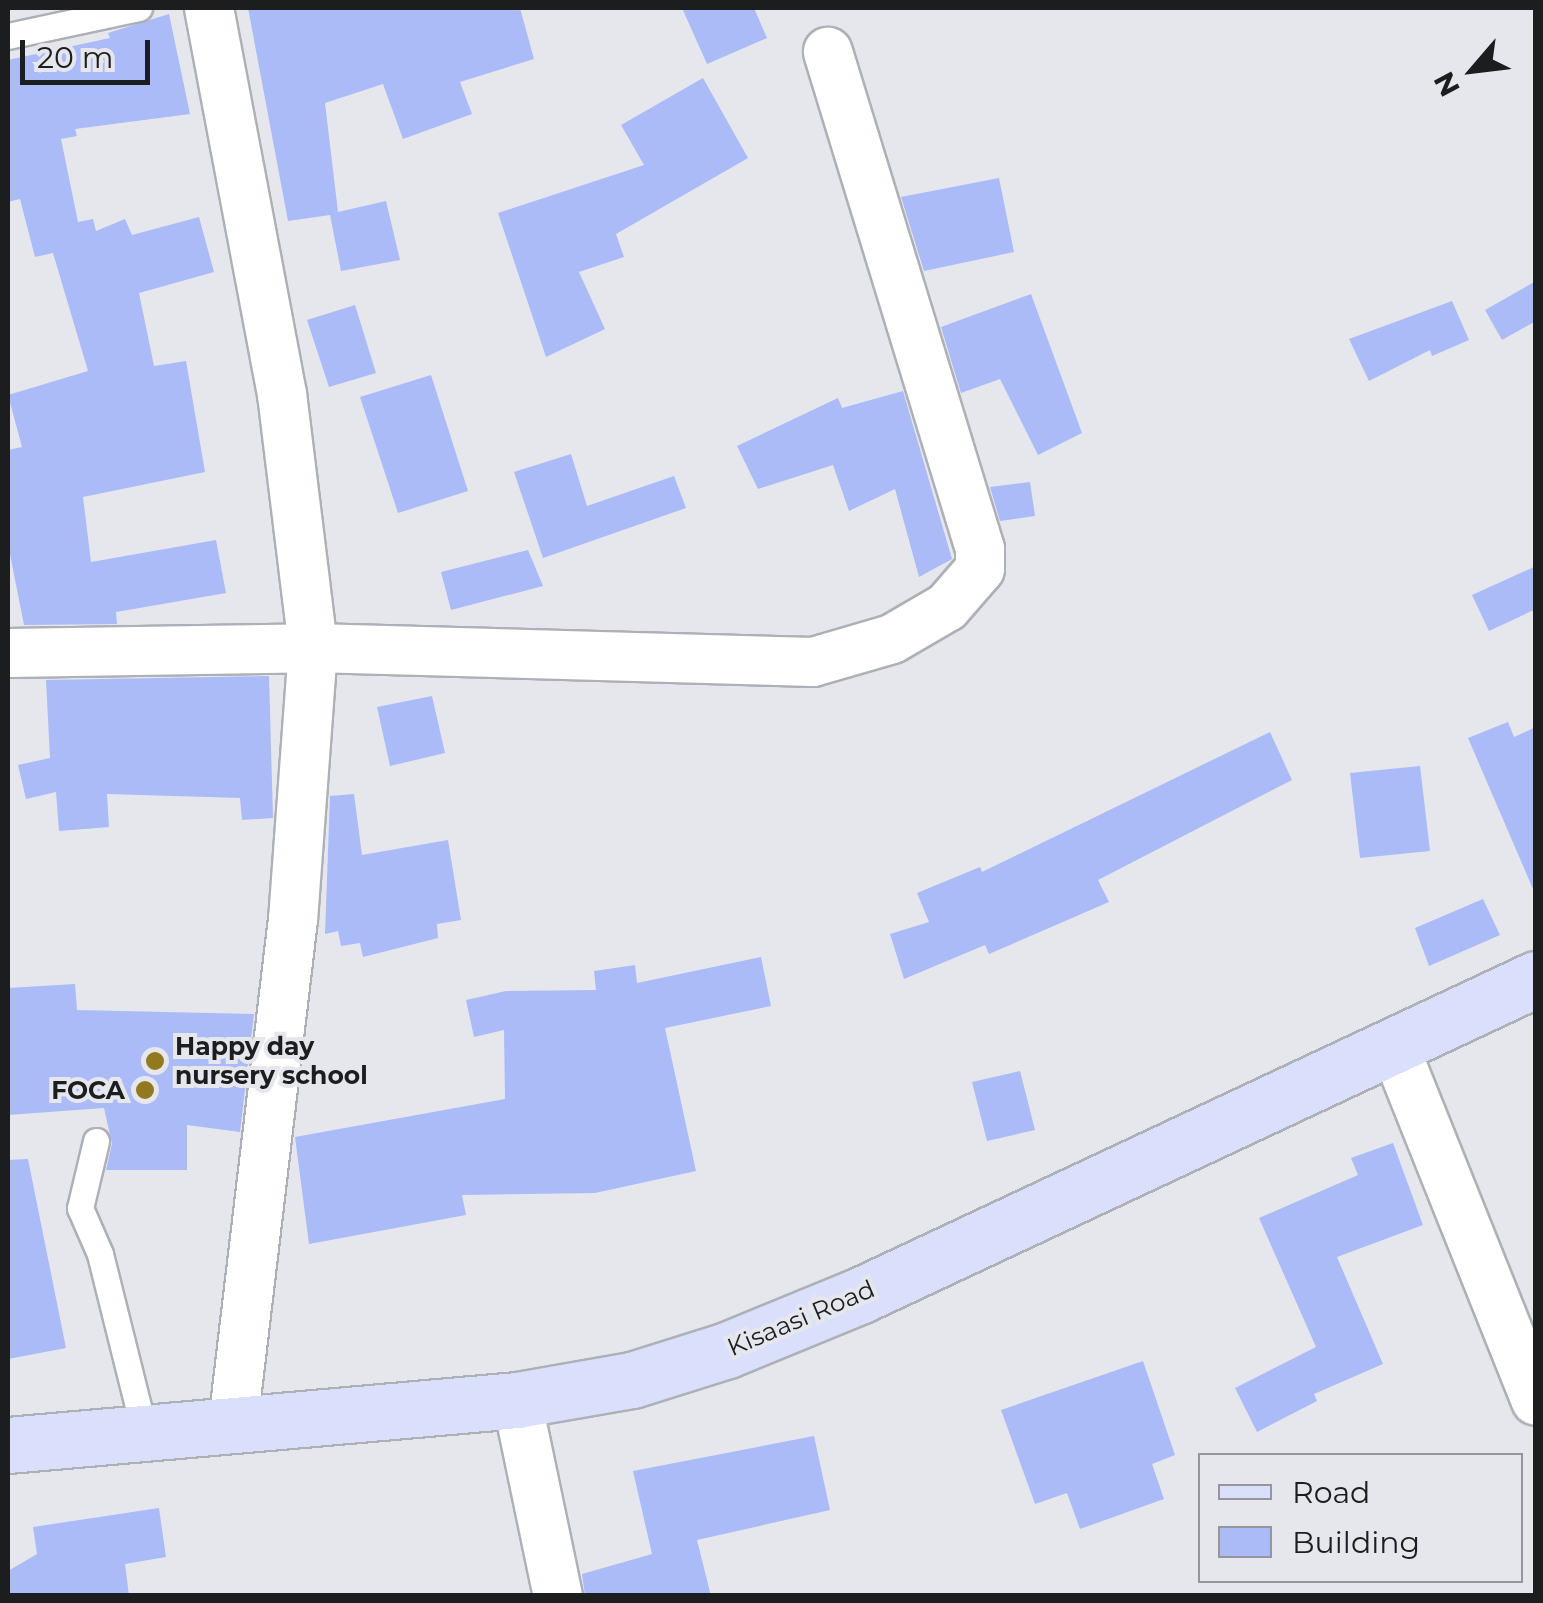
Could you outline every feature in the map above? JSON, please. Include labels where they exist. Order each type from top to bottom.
[{"type":"main road","name":"Kisaasi Road","points":[[8,1445],[517,1400],[632,1380],[728,1350],[1036,1214],[1536,979]]},
{"type":"street","points":[[209,8],[282,394],[313,648],[293,918],[233,1424]]},
{"type":"street","points":[[8,653],[313,648],[814,662],[892,638],[970,586],[980,569],[980,550],[828,52]]},
{"type":"street","points":[[1394,1046],[1536,1401]]},
{"type":"street","points":[[517,1400],[558,1596]]},
{"type":"lane","points":[[8,36],[139,8]]},
{"type":"lane","points":[[96,1141],[80,1208],[100,1254],[144,1431]]},
{"type":"building","points":[[248,8],[520,8],[534,59],[460,82],[472,114],[403,139],[383,84],[325,103],[338,212],[386,201],[400,260],[341,271],[330,215],[288,221]]},
{"type":"building","points":[[682,8],[754,8],[767,38],[707,64]]},
{"type":"building","points":[[169,14],[190,114],[75,129],[77,136],[61,139],[78,222],[93,219],[96,231],[125,219],[132,235],[199,217],[214,272],[139,293],[154,366],[186,361],[205,472],[83,497],[91,562],[216,540],[226,593],[116,612],[117,624],[24,625],[8,544],[8,450],[22,447],[8,395],[88,371],[53,253],[35,257],[20,199],[8,202],[8,60],[110,38],[108,33]]},
{"type":"building","points":[[703,78],[748,158],[616,234],[624,257],[579,272],[605,329],[546,357],[498,213],[644,165],[621,125]]},
{"type":"building","points":[[999,178],[1014,252],[924,271],[901,197]]},
{"type":"building","points":[[1536,281],[1536,321],[1502,340],[1485,310]]},
{"type":"building","points":[[1031,294],[1082,433],[1038,455],[1000,379],[961,393],[941,327]]},
{"type":"building","points":[[1452,301],[1469,340],[1432,356],[1430,350],[1369,381],[1349,339]]},
{"type":"building","points":[[355,305],[376,373],[329,387],[307,320]]},
{"type":"building","points":[[431,375],[468,491],[398,513],[360,397]]},
{"type":"building","points":[[903,391],[952,559],[919,577],[895,489],[849,511],[833,465],[758,489],[737,446],[838,398],[842,408]]},
{"type":"building","points":[[571,454],[587,506],[674,476],[686,508],[543,558],[514,472]]},
{"type":"building","points":[[1030,482],[1035,516],[1000,521],[990,487]]},
{"type":"building","points":[[528,550],[543,586],[451,610],[441,572]]},
{"type":"building","points":[[1536,566],[1536,609],[1489,631],[1472,595]]},
{"type":"building","points":[[269,676],[273,818],[242,820],[240,798],[107,794],[109,827],[59,831],[56,792],[26,799],[18,765],[50,758],[46,680]]},
{"type":"building","points":[[432,696],[445,753],[390,766],[377,707]]},
{"type":"building","points":[[1508,722],[1514,737],[1536,727],[1536,896],[1468,738]]},
{"type":"building","points":[[1270,732],[1292,780],[1098,880],[1109,902],[989,954],[985,945],[904,979],[890,934],[929,922],[917,893],[980,867],[982,872]]},
{"type":"building","points":[[1420,766],[1430,851],[1360,858],[1350,773]]},
{"type":"building","points":[[354,794],[362,855],[448,840],[461,920],[437,924],[438,938],[363,957],[360,943],[341,946],[338,931],[325,934],[330,796]]},
{"type":"building","points":[[1483,899],[1500,935],[1429,966],[1415,928]]},
{"type":"building","points":[[761,957],[771,1006],[665,1028],[696,1171],[595,1193],[462,1195],[466,1215],[309,1244],[295,1137],[505,1099],[504,1030],[474,1037],[466,1000],[506,991],[596,990],[594,971],[635,965],[637,983]]},
{"type":"building","points":[[75,984],[77,1010],[254,1014],[240,1132],[187,1125],[187,1170],[106,1170],[112,1144],[104,1108],[8,1115],[8,988]]},
{"type":"building","points":[[1020,1071],[1035,1130],[987,1141],[972,1082]]},
{"type":"building","points":[[1393,1143],[1423,1225],[1337,1257],[1383,1364],[1314,1394],[1317,1401],[1257,1432],[1235,1388],[1316,1347],[1259,1218],[1358,1175],[1351,1158]]},
{"type":"building","points":[[28,1159],[66,1348],[8,1359],[8,1160]]},
{"type":"building","points":[[1143,1361],[1175,1455],[1152,1464],[1164,1499],[1080,1529],[1067,1493],[1035,1504],[1001,1410]]},
{"type":"building","points":[[814,1436],[830,1510],[697,1540],[711,1596],[585,1596],[582,1574],[652,1554],[633,1471]]},
{"type":"building","points":[[159,1508],[166,1557],[125,1564],[129,1596],[8,1596],[8,1571],[37,1554],[33,1527]]},
{"type":"place","name":"Happy day nursery school","points":[[155,1061]]},
{"type":"place","name":"FOCA","points":[[145,1090]]}]
